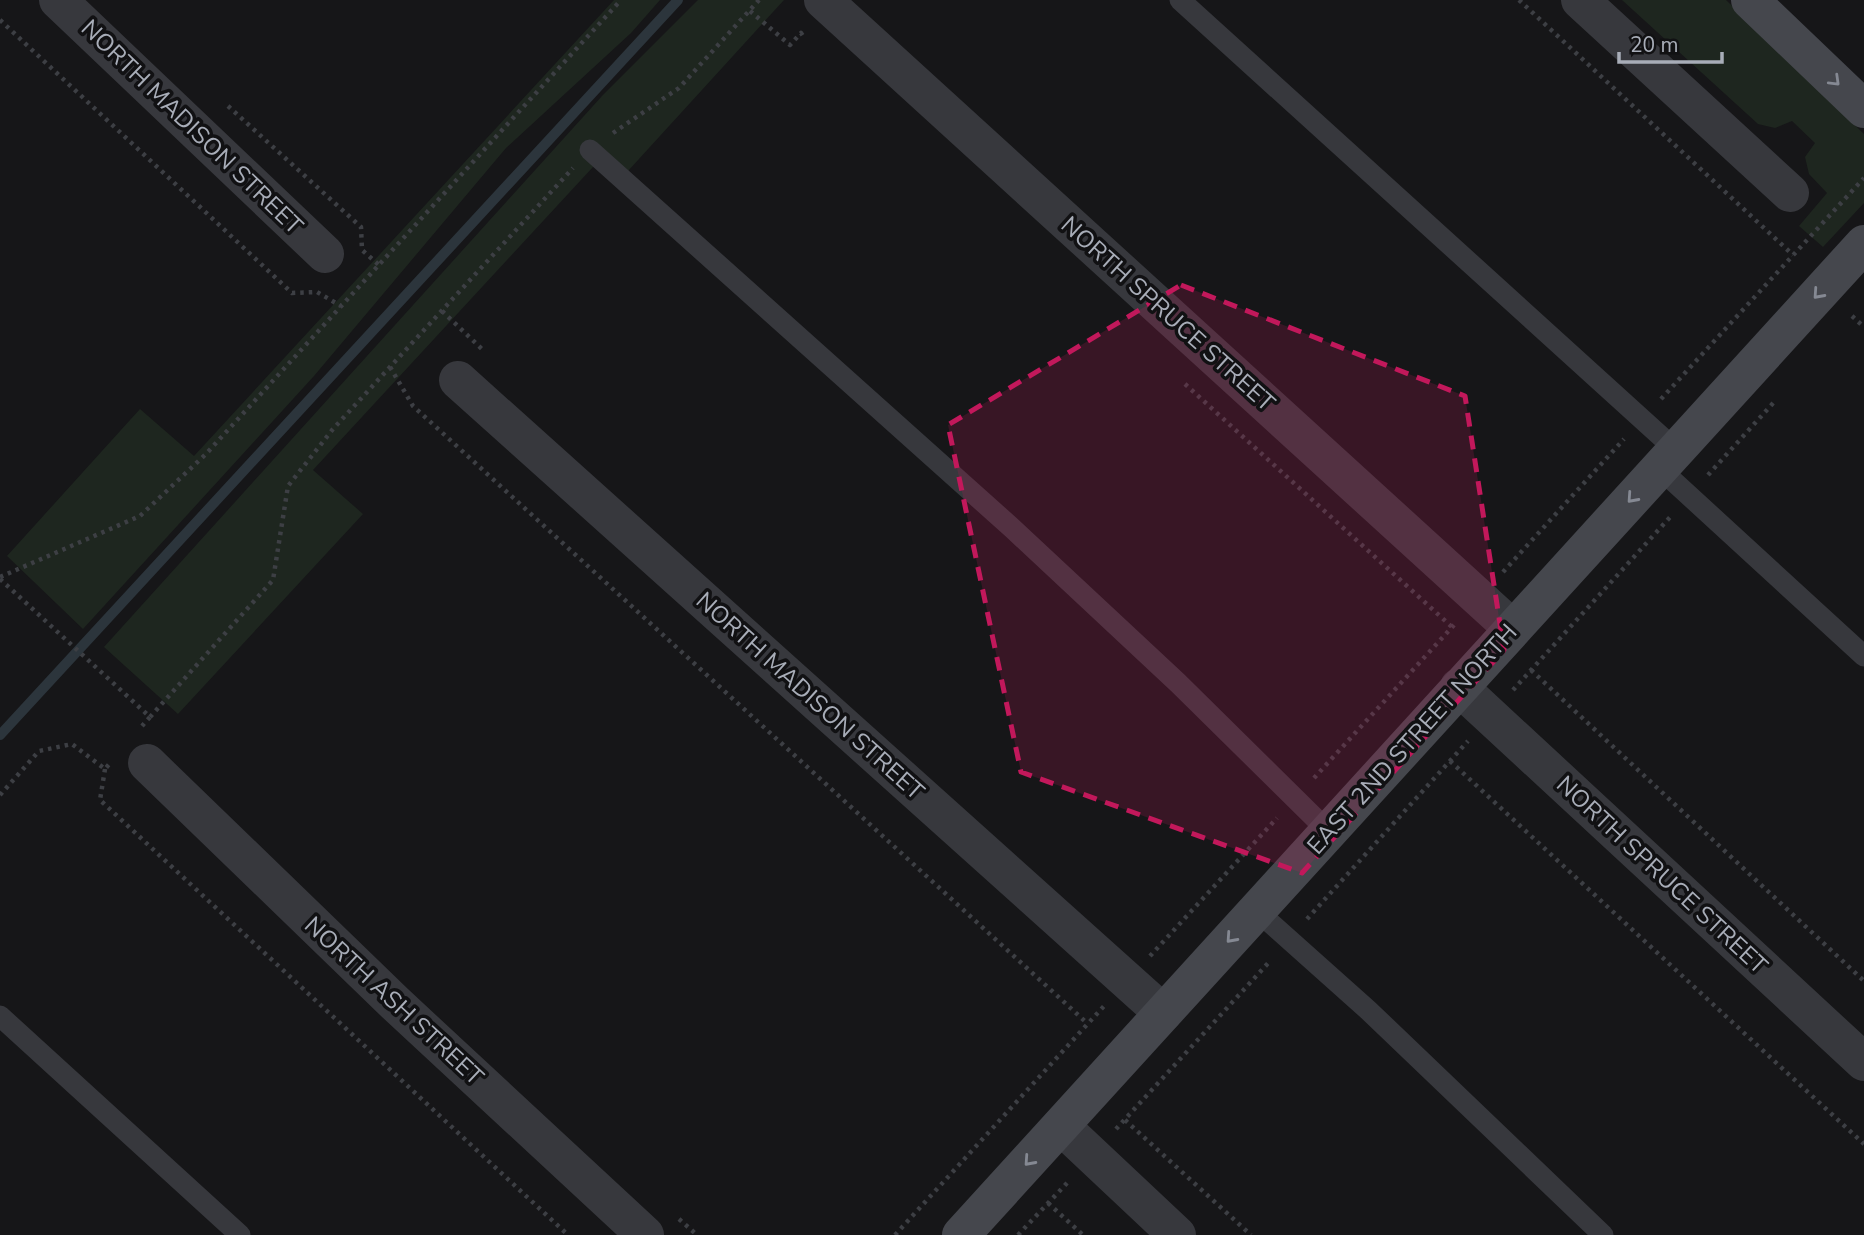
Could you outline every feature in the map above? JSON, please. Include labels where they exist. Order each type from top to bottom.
[{"type":"street","name":"NORTH MADISON STREET","points":[[58,0],[325,254]]},
{"type":"street","name":"NORTH SPRUCE STREET","points":[[823,0],[1513,629]]},
{"type":"street","points":[[1580,0],[1790,193]]},
{"type":"street","points":[[1750,0],[1864,109]]},
{"type":"street","name":"EAST 2ND STREET NORTH","points":[[961,1235],[1668,459],[1861,254]]},
{"type":"street","name":"NORTH MADISON STREET","points":[[458,380],[1163,1013]]},
{"type":"street","name":"NORTH SPRUCE STREET","points":[[1460,687],[1864,1062]]},
{"type":"street","name":"NORTH ASH STREET","points":[[130,762],[645,1235]]},
{"type":"street","points":[[1060,1126],[1177,1235]]},
{"type":"lane","points":[[1180,0],[1643,419],[1689,496],[1864,656]]},
{"type":"lane","points":[[590,150],[1012,528],[1178,683],[1328,831]]},
{"type":"lane","points":[[1256,910],[1604,1235]]},
{"type":"lane","points":[[0,1016],[240,1235]]},
{"type":"path","points":[[142,710],[0,578],[140,516],[206,454],[621,0]]},
{"type":"path","points":[[150,717],[273,580],[288,486],[333,429],[590,150],[679,88],[759,0]]},
{"type":"path","points":[[1518,0],[1793,255]]},
{"type":"path","points":[[750,10],[790,45],[800,33],[811,43]]},
{"type":"path","points":[[0,20],[292,293],[317,292],[341,306]]},
{"type":"path","points":[[895,1235],[1864,178]]},
{"type":"path","points":[[1843,326],[1859,308]]},
{"type":"path","points":[[1852,316],[1864,327]]},
{"type":"path","points":[[390,367],[413,406],[1088,1024]]},
{"type":"path","points":[[1183,382],[1452,627]]},
{"type":"path","points":[[1018,1235],[1780,396]]},
{"type":"path","points":[[1531,670],[1864,981]]},
{"type":"path","points":[[0,795],[39,751],[72,744],[105,769]]},
{"type":"path","points":[[1450,761],[1864,1143]]},
{"type":"path","points":[[105,769],[130,762]]},
{"type":"path","points":[[105,769],[100,800],[568,1235]]},
{"type":"path","points":[[1125,1120],[1251,1235]]},
{"type":"path","points":[[1048,1203],[1083,1235]]},
{"type":"highlighted area","points":[[1181,285],[1465,396],[1504,650],[1302,873],[1021,772],[948,425]]},
{"type":"shaded area","points":[[614,0],[660,0],[631,33],[506,148],[314,376],[83,629],[7,556],[140,409],[194,456]]},
{"type":"shaded area","points":[[698,0],[784,0],[628,171],[605,154],[313,470],[363,514],[178,714],[104,647],[602,96]]},
{"type":"shaded area","points":[[1622,0],[1726,0],[1864,134],[1864,203],[1823,247],[1799,226],[1827,193],[1809,174],[1805,157],[1815,143],[1792,121],[1775,128],[1758,124]]},
{"type":"waterway","points":[[0,735],[678,0]]}]
